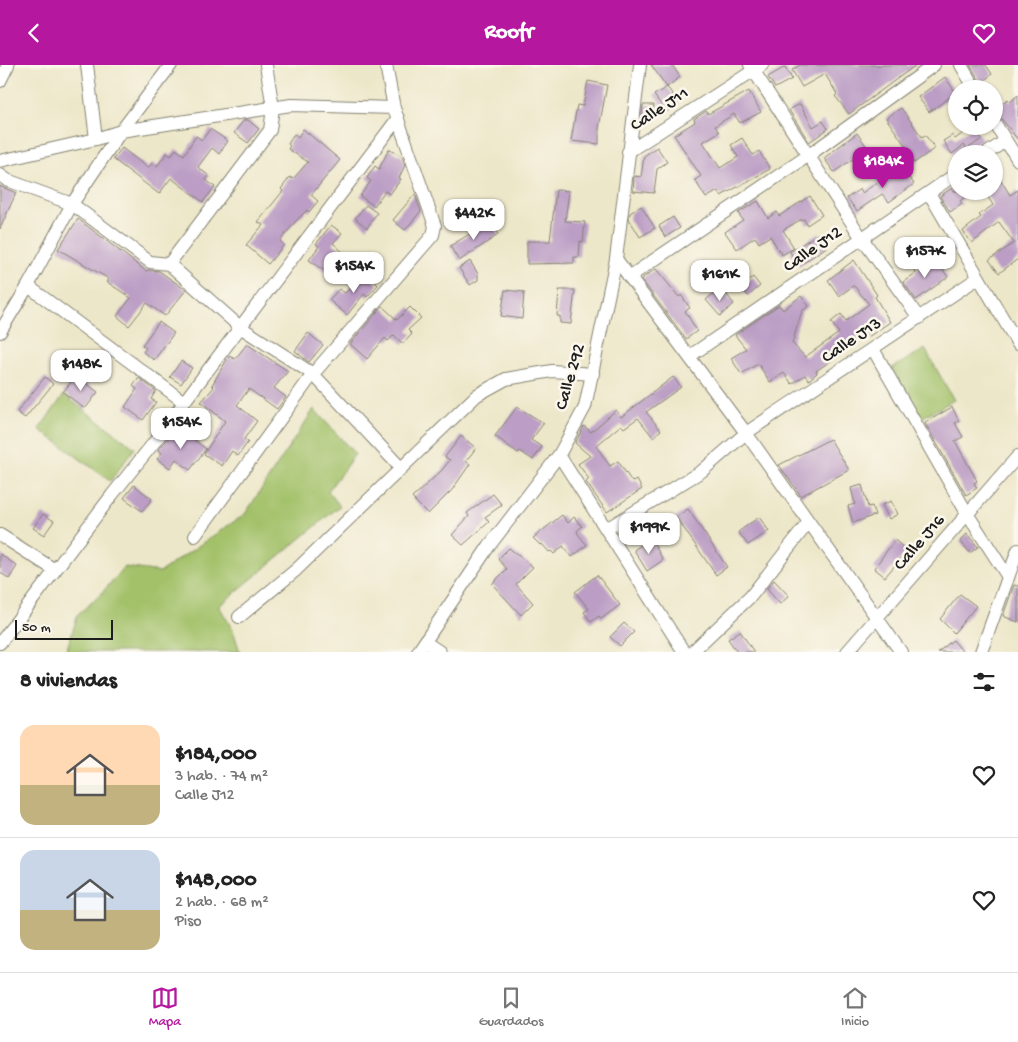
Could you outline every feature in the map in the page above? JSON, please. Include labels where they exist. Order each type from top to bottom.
[{"type":"street","points":[[0,81],[8,65]]},
{"type":"street","points":[[87,65],[96,139]]},
{"type":"street","points":[[0,332],[28,286],[72,203],[121,131],[171,65]]},
{"type":"street","points":[[169,264],[270,130],[273,108],[266,65]]},
{"type":"street","points":[[195,536],[313,374],[433,235],[435,225],[396,113],[386,65]]},
{"type":"street","name":"Calle 292","points":[[421,647],[489,546],[560,455],[585,407],[616,259],[640,65]]},
{"type":"street","points":[[629,277],[808,155],[934,65]]},
{"type":"street","points":[[961,65],[969,80]]},
{"type":"street","points":[[755,67],[808,155],[918,318]]},
{"type":"street","name":"Calle J11","points":[[628,152],[755,67]]},
{"type":"street","points":[[0,161],[96,139],[121,131],[291,105],[396,113]]},
{"type":"street","points":[[0,643],[172,420],[396,113]]},
{"type":"street","points":[[1002,135],[1018,160]]},
{"type":"street","points":[[999,145],[1005,141]]},
{"type":"street","points":[[0,175],[7,181],[72,203],[150,262],[169,264],[240,327],[313,374],[400,467]]},
{"type":"street","name":"Calle J12","points":[[690,356],[948,180]]},
{"type":"street","points":[[929,193],[1018,344]]},
{"type":"street","points":[[616,259],[746,433],[901,652]]},
{"type":"street","name":"Calle J13","points":[[608,528],[702,471],[746,433],[978,278]]},
{"type":"street","points":[[28,286],[184,402]]},
{"type":"street","points":[[873,349],[968,515],[1008,577]]},
{"type":"street","points":[[239,617],[296,570],[351,518],[400,467],[477,395],[506,379],[552,371],[593,375]]},
{"type":"street","points":[[560,455],[608,528],[684,652]]},
{"type":"street","name":"Calle J16","points":[[847,652],[1018,456]]},
{"type":"street","points":[[692,652],[751,596],[808,523]]},
{"type":"street","points":[[0,535],[55,570]]},
{"type":"street","points":[[982,652],[1018,550]]},
{"type":"street","points":[[421,647],[440,652]]},
{"type":"green space","points":[[925,349],[954,400],[921,418],[892,368]]},
{"type":"green space","points":[[64,395],[135,448],[110,481],[39,429]]},
{"type":"green space","points":[[314,409],[355,454],[328,491],[340,506],[219,606],[233,630],[240,652],[66,652],[78,614],[97,598],[125,567],[160,572],[245,514]]},
{"type":"building","points":[[651,65],[672,65],[680,77],[667,87]]},
{"type":"building","points":[[800,65],[916,65],[849,114],[835,96],[837,94],[825,74],[802,87],[792,70]]},
{"type":"building","points":[[970,65],[986,65],[992,74],[985,80],[979,80]]},
{"type":"building","points":[[785,67],[792,79],[775,88],[768,77]]},
{"type":"building","points":[[945,77],[948,81],[948,99],[929,112],[918,97]]},
{"type":"building","points":[[588,81],[607,85],[599,128],[599,144],[571,141],[577,105],[583,106]]},
{"type":"building","points":[[667,87],[679,103],[666,112],[654,95]]},
{"type":"building","points":[[749,91],[761,112],[740,123],[734,114],[715,126],[719,132],[703,142],[720,168],[738,157],[731,145],[742,138],[753,155],[759,151],[770,169],[721,196],[718,191],[706,198],[695,180],[701,176],[674,135],[695,122],[694,119],[706,111],[708,114]]},
{"type":"building","points":[[1018,95],[1018,140],[1003,121],[1003,103],[1008,99],[1010,102]]},
{"type":"building","points":[[800,104],[813,127],[823,121],[828,129],[809,142],[789,110]]},
{"type":"building","points":[[643,105],[654,105],[653,115],[642,115]]},
{"type":"building","points":[[901,108],[922,137],[925,135],[935,148],[914,163],[905,150],[907,148],[886,118]]},
{"type":"building","points":[[244,120],[248,120],[259,129],[248,143],[234,133]]},
{"type":"building","points":[[210,129],[228,141],[219,154],[212,148],[198,167],[209,176],[206,180],[215,187],[203,202],[171,178],[159,194],[113,159],[122,148],[148,168],[152,163],[157,166],[167,153],[171,156],[176,149],[184,155],[196,136],[202,140]]},
{"type":"building","points":[[303,129],[340,160],[311,195],[318,201],[309,212],[307,210],[295,222],[280,241],[284,245],[268,264],[246,245],[263,225],[258,222],[283,191],[281,189],[290,177],[293,179],[308,162],[288,149],[290,146],[288,144],[294,134],[298,137]]},
{"type":"building","points":[[857,133],[870,151],[861,158],[859,155],[834,172],[824,158]]},
{"type":"building","points":[[953,135],[955,139],[961,135],[979,135],[982,139],[973,145],[948,145],[948,148],[943,141]]},
{"type":"building","points":[[657,147],[667,162],[657,169],[654,193],[633,191],[634,176],[641,177],[644,156]]},
{"type":"building","points":[[389,149],[402,156],[405,165],[399,178],[401,179],[390,194],[385,191],[374,206],[360,196],[371,181],[367,178],[375,166],[379,169]]},
{"type":"building","points":[[901,166],[914,184],[889,202],[882,194],[857,211],[847,198],[860,189],[862,193]]},
{"type":"building","points":[[1003,184],[1010,195],[1018,190],[1018,259],[999,273],[989,260],[1014,243],[999,222],[972,243],[963,231],[981,217],[979,215],[993,205],[990,200],[1003,200]]},
{"type":"building","points":[[0,186],[16,193],[0,229]]},
{"type":"building","points":[[556,190],[569,191],[565,221],[585,222],[583,242],[580,241],[579,257],[574,257],[574,263],[527,264],[527,241],[550,241]]},
{"type":"building","points":[[948,191],[948,200],[961,200],[962,204],[950,212],[940,196]]},
{"type":"building","points":[[415,194],[421,211],[405,230],[393,220]]},
{"type":"building","points":[[810,196],[822,215],[807,225],[804,219],[783,230],[794,248],[782,255],[770,236],[759,243],[755,237],[737,249],[725,232],[743,220],[738,213],[758,201],[768,218],[777,212],[779,216]]},
{"type":"building","points":[[366,205],[377,213],[367,228],[355,218]]},
{"type":"building","points":[[641,206],[655,228],[640,237],[629,219],[630,213]]},
{"type":"building","points":[[673,217],[680,228],[665,237],[659,226]]},
{"type":"building","points":[[78,219],[146,271],[159,271],[186,290],[165,316],[147,303],[129,326],[117,316],[131,298],[107,282],[109,279],[58,249]]},
{"type":"building","points":[[491,221],[498,235],[459,261],[450,246]]},
{"type":"building","points":[[331,225],[342,233],[333,243],[348,257],[333,277],[309,260],[319,246],[316,244]]},
{"type":"building","points":[[819,233],[828,246],[799,266],[790,252]]},
{"type":"building","points":[[935,259],[948,277],[916,300],[903,282],[916,273],[915,271]]},
{"type":"building","points":[[854,260],[877,295],[875,297],[890,322],[868,337],[864,332],[840,350],[842,353],[816,371],[817,373],[809,380],[805,375],[792,384],[784,373],[770,382],[758,364],[741,374],[731,358],[746,349],[735,335],[779,305],[783,310],[801,296],[809,306],[802,311],[792,343],[805,357],[839,333],[831,322],[841,314],[846,321],[869,304],[853,286],[839,296],[828,280]]},
{"type":"building","points":[[470,261],[478,274],[478,280],[470,285],[459,268]]},
{"type":"building","points":[[656,269],[679,297],[681,295],[690,308],[685,311],[697,331],[686,339],[641,279]]},
{"type":"building","points":[[365,272],[378,285],[367,297],[364,294],[347,315],[329,300],[339,289],[345,293]]},
{"type":"building","points":[[753,277],[760,286],[748,296],[741,287]]},
{"type":"building","points":[[721,287],[734,304],[720,316],[706,300]]},
{"type":"building","points":[[505,290],[524,292],[522,319],[501,316]]},
{"type":"building","points":[[559,290],[575,290],[571,324],[560,323],[560,316],[557,316]]},
{"type":"building","points":[[382,306],[397,320],[410,307],[421,318],[408,330],[412,334],[403,344],[394,335],[388,341],[385,338],[367,359],[350,344]]},
{"type":"building","points":[[159,322],[174,333],[154,360],[143,352],[146,348],[142,345]]},
{"type":"building","points":[[308,333],[323,345],[309,362],[295,351]]},
{"type":"building","points":[[247,344],[288,371],[274,388],[286,397],[277,409],[249,389],[237,405],[257,421],[244,439],[248,442],[238,456],[232,451],[222,466],[204,454],[225,421],[201,402],[214,387],[212,385],[229,356],[235,359]]},
{"type":"building","points":[[181,361],[192,368],[181,384],[170,377]]},
{"type":"building","points":[[76,376],[98,392],[85,409],[63,392]]},
{"type":"building","points":[[45,377],[53,384],[25,418],[17,412]]},
{"type":"building","points":[[673,377],[681,387],[646,412],[661,430],[653,437],[638,418],[624,428],[621,425],[596,446],[610,466],[618,461],[632,482],[637,480],[642,489],[607,512],[586,482],[589,479],[578,464],[590,456],[575,443],[584,426],[591,432],[616,410],[621,417]]},
{"type":"building","points":[[139,378],[156,391],[151,399],[156,402],[143,420],[125,407],[137,389],[133,386]]},
{"type":"building","points":[[517,407],[544,423],[531,440],[542,447],[533,460],[520,451],[518,453],[495,436]]},
{"type":"building","points":[[952,407],[959,421],[955,423],[963,437],[955,441],[977,481],[974,483],[977,488],[966,495],[925,423]]},
{"type":"building","points":[[178,427],[206,449],[190,470],[176,459],[170,468],[157,459],[162,453],[158,450]]},
{"type":"building","points":[[461,436],[476,448],[466,461],[470,464],[452,490],[428,514],[412,498],[450,460],[445,457]]},
{"type":"building","points":[[830,439],[849,470],[801,496],[779,465]]},
{"type":"building","points":[[134,485],[152,499],[142,511],[124,498]]},
{"type":"building","points":[[862,485],[868,507],[872,506],[875,515],[853,523],[848,506],[855,504],[851,488]]},
{"type":"building","points":[[493,494],[502,505],[485,517],[489,522],[463,545],[452,535],[469,516],[467,513]]},
{"type":"building","points":[[891,501],[898,514],[889,519],[882,505]]},
{"type":"building","points":[[688,509],[727,567],[716,575],[676,517]]},
{"type":"building","points":[[43,514],[54,521],[44,535],[33,528]]},
{"type":"building","points":[[562,515],[568,523],[574,517],[582,526],[577,531],[587,545],[572,557],[563,546],[554,554],[533,538]]},
{"type":"building","points":[[759,517],[769,531],[748,545],[738,532]]},
{"type":"building","points":[[967,534],[978,547],[970,553],[960,541]]},
{"type":"building","points":[[651,538],[663,560],[647,571],[634,550]]},
{"type":"building","points":[[895,540],[907,551],[885,577],[874,568]]},
{"type":"building","points":[[509,548],[533,567],[516,584],[533,603],[521,615],[492,584],[507,569],[498,559]]},
{"type":"building","points":[[0,554],[17,566],[9,579],[0,572]]},
{"type":"building","points":[[597,575],[620,605],[601,619],[599,616],[591,622],[584,612],[589,609],[575,592]]},
{"type":"building","points":[[774,580],[789,596],[780,604],[767,589]]},
{"type":"building","points":[[1014,585],[1018,586],[1018,622],[1003,616]]},
{"type":"building","points":[[960,594],[976,606],[954,633],[940,619]]},
{"type":"building","points":[[624,623],[634,632],[620,646],[610,637]]},
{"type":"building","points":[[740,631],[754,652],[737,652],[728,639]]},
{"type":"building","points":[[953,640],[963,652],[938,652]]}]
